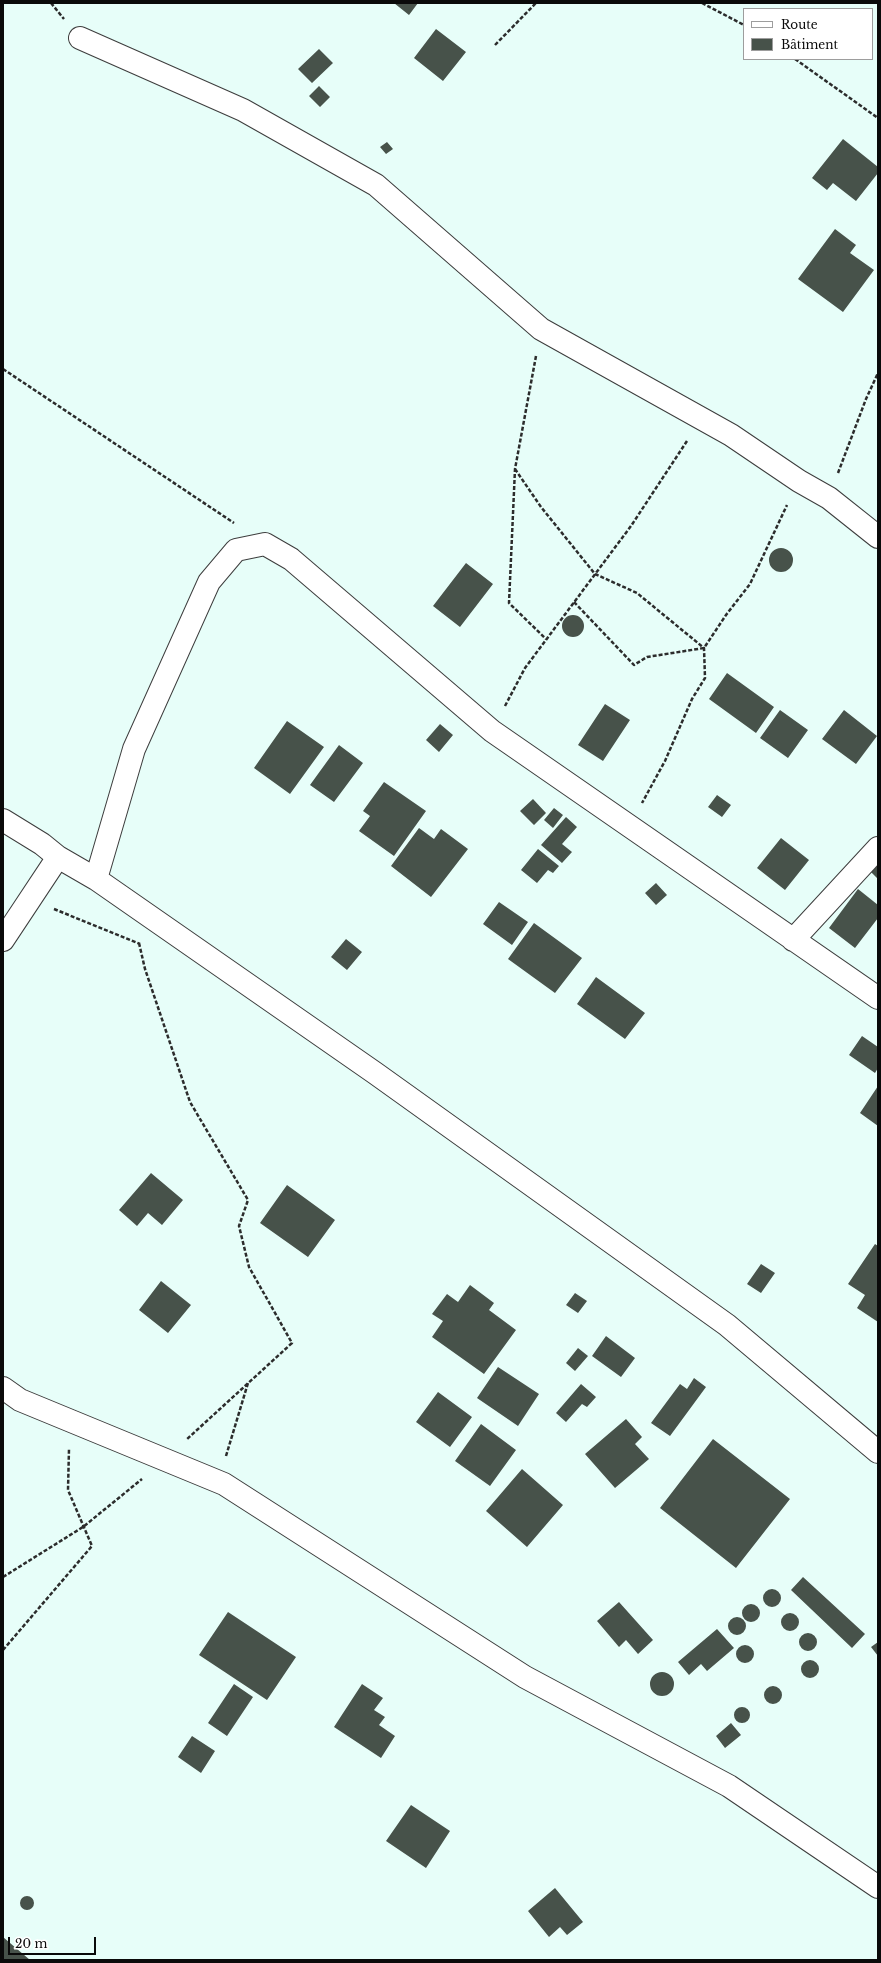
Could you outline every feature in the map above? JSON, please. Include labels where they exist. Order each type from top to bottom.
[{"type":"street","points":[[80,38],[243,110],[376,185],[541,329],[731,435],[799,481],[829,498],[878,537]]},
{"type":"street","points":[[96,879],[134,749],[209,582],[236,550],[265,544],[291,559],[492,731],[878,998]]},
{"type":"street","points":[[3,820],[42,844],[58,857],[96,879],[381,1078],[726,1325],[878,1452]]},
{"type":"street","points":[[794,940],[878,848]]},
{"type":"street","points":[[3,940],[58,857]]},
{"type":"street","points":[[3,1388],[20,1400],[219,1482],[525,1677],[729,1786],[878,1886]]},
{"type":"path","points":[[495,45],[536,3]]},
{"type":"path","points":[[702,3],[743,24]]},
{"type":"path","points":[[795,60],[878,118]]},
{"type":"path","points":[[541,329],[514,469],[509,603],[546,639]]},
{"type":"path","points":[[3,369],[265,544]]},
{"type":"path","points":[[829,498],[866,399],[878,373]]},
{"type":"path","points":[[492,731],[525,668],[631,526],[702,418]]},
{"type":"path","points":[[514,469],[541,507],[595,574],[637,593],[704,648]]},
{"type":"path","points":[[629,826],[665,760],[692,699],[705,678],[704,648],[726,615],[750,584],[799,481]]},
{"type":"path","points":[[574,602],[634,665],[647,657],[704,648]]},
{"type":"path","points":[[31,898],[141,945]]},
{"type":"path","points":[[136,938],[141,945],[145,969],[190,1102],[248,1200],[239,1226],[249,1267],[292,1343]]},
{"type":"path","points":[[219,1482],[248,1382]]},
{"type":"path","points":[[3,1650],[92,1546],[68,1490],[70,1421]]},
{"type":"building","points":[[394,3],[418,3],[409,15]]},
{"type":"building","points":[[436,29],[466,52],[443,81],[414,58]]},
{"type":"building","points":[[319,49],[333,63],[312,83],[298,69]]},
{"type":"building","points":[[319,86],[330,97],[320,107],[309,96]]},
{"type":"building","points":[[843,139],[878,167],[878,173],[856,201],[833,183],[827,190],[812,178]]},
{"type":"building","points":[[387,142],[393,149],[386,154],[380,147]]},
{"type":"building","points":[[835,229],[856,245],[850,253],[874,270],[843,312],[798,279]]},
{"type":"building","points":[[781,548],[790,551],[793,560],[790,569],[781,572],[772,569],[769,560],[772,551]]},
{"type":"building","points":[[466,563],[493,584],[460,627],[433,606]]},
{"type":"building","points":[[569,615],[577,615],[584,622],[584,630],[577,637],[569,637],[562,630],[562,622]]},
{"type":"building","points":[[727,673],[774,707],[756,733],[709,699]]},
{"type":"building","points":[[605,704],[630,720],[603,761],[578,745]]},
{"type":"building","points":[[780,710],[808,730],[788,758],[760,738]]},
{"type":"building","points":[[844,710],[877,736],[856,764],[822,739]]},
{"type":"building","points":[[287,721],[324,747],[290,794],[254,768]]},
{"type":"building","points":[[440,724],[453,735],[439,752],[426,740]]},
{"type":"building","points":[[339,745],[363,763],[334,802],[310,785]]},
{"type":"building","points":[[384,782],[426,811],[394,856],[359,831],[370,816],[363,811]]},
{"type":"building","points":[[717,795],[731,805],[722,817],[708,807]]},
{"type":"building","points":[[533,799],[546,813],[534,825],[520,811]]},
{"type":"building","points":[[554,808],[563,815],[553,828],[544,820]]},
{"type":"building","points":[[566,817],[577,827],[562,844],[572,852],[562,863],[541,845]]},
{"type":"building","points":[[419,828],[434,839],[441,829],[468,849],[431,897],[391,866]]},
{"type":"building","points":[[781,838],[809,860],[785,890],[757,868]]},
{"type":"building","points":[[538,849],[559,866],[553,873],[548,870],[537,883],[521,870]]},
{"type":"building","points":[[878,860],[878,879],[868,869]]},
{"type":"building","points":[[656,883],[667,895],[656,905],[645,893]]},
{"type":"building","points":[[858,889],[878,905],[878,918],[855,948],[829,928]]},
{"type":"building","points":[[499,902],[528,922],[512,945],[483,924]]},
{"type":"building","points":[[534,923],[582,958],[555,993],[508,959]]},
{"type":"building","points":[[346,939],[362,952],[347,970],[331,957]]},
{"type":"building","points":[[596,977],[645,1013],[625,1039],[577,1004]]},
{"type":"building","points":[[862,1036],[878,1047],[878,1068],[875,1073],[849,1055]]},
{"type":"building","points":[[878,1086],[878,1126],[860,1113]]},
{"type":"building","points":[[151,1173],[183,1200],[162,1225],[148,1213],[137,1226],[119,1210]]},
{"type":"building","points":[[287,1185],[335,1220],[308,1257],[260,1223]]},
{"type":"building","points":[[875,1244],[878,1246],[878,1322],[857,1308],[865,1295],[848,1284]]},
{"type":"building","points":[[761,1264],[775,1273],[761,1293],[747,1284]]},
{"type":"building","points":[[161,1281],[191,1305],[168,1333],[139,1310]]},
{"type":"building","points":[[470,1285],[494,1303],[489,1310],[516,1330],[484,1374],[432,1337],[443,1321],[432,1314],[447,1294],[458,1302]]},
{"type":"building","points":[[575,1293],[587,1301],[578,1313],[566,1305]]},
{"type":"building","points":[[606,1336],[635,1358],[621,1377],[592,1356]]},
{"type":"building","points":[[578,1348],[588,1356],[575,1371],[566,1363]]},
{"type":"building","points":[[498,1367],[539,1394],[518,1426],[477,1398]]},
{"type":"building","points":[[694,1378],[706,1387],[670,1436],[651,1423],[680,1384],[687,1389]]},
{"type":"building","points":[[581,1384],[596,1397],[587,1407],[582,1404],[566,1422],[556,1413]]},
{"type":"building","points":[[438,1392],[472,1417],[450,1447],[416,1422]]},
{"type":"building","points":[[626,1419],[642,1437],[635,1444],[649,1459],[615,1488],[585,1454]]},
{"type":"building","points":[[481,1424],[516,1450],[490,1486],[455,1461]]},
{"type":"building","points":[[713,1439],[790,1499],[736,1568],[660,1508]]},
{"type":"building","points":[[522,1469],[563,1505],[527,1547],[486,1511]]},
{"type":"building","points":[[803,1577],[865,1634],[852,1648],[791,1590]]},
{"type":"building","points":[[772,1589],[778,1592],[781,1598],[778,1604],[772,1607],[766,1604],[763,1598],[766,1592]]},
{"type":"building","points":[[619,1602],[653,1640],[638,1654],[626,1640],[619,1647],[597,1621]]},
{"type":"building","points":[[751,1604],[757,1607],[760,1613],[757,1619],[751,1622],[745,1619],[742,1613],[745,1607]]},
{"type":"building","points":[[228,1612],[296,1657],[267,1700],[199,1655]]},
{"type":"building","points":[[790,1613],[796,1616],[799,1622],[796,1628],[790,1631],[784,1628],[781,1622],[784,1616]]},
{"type":"building","points":[[737,1617],[743,1620],[746,1626],[743,1632],[737,1635],[731,1632],[728,1626],[731,1620]]},
{"type":"building","points":[[717,1629],[734,1648],[707,1671],[701,1664],[689,1675],[678,1662]]},
{"type":"building","points":[[808,1633],[814,1636],[817,1642],[814,1648],[808,1651],[802,1648],[799,1642],[802,1636]]},
{"type":"building","points":[[878,1642],[878,1656],[871,1647]]},
{"type":"building","points":[[745,1645],[751,1648],[754,1654],[751,1660],[745,1663],[739,1660],[736,1654],[739,1648]]},
{"type":"building","points":[[810,1660],[816,1663],[819,1669],[816,1675],[810,1678],[804,1675],[801,1669],[804,1663]]},
{"type":"building","points":[[662,1672],[667,1673],[673,1679],[673,1689],[667,1695],[662,1696],[657,1695],[651,1689],[650,1684],[651,1679],[657,1673]]},
{"type":"building","points":[[234,1684],[253,1697],[227,1736],[208,1723]]},
{"type":"building","points":[[362,1684],[383,1698],[374,1710],[385,1717],[379,1725],[395,1736],[381,1758],[334,1727]]},
{"type":"building","points":[[773,1686],[779,1689],[782,1695],[779,1701],[773,1704],[767,1701],[764,1695],[767,1689]]},
{"type":"building","points":[[742,1707],[748,1709],[750,1715],[748,1721],[742,1723],[736,1721],[734,1715],[736,1709]]},
{"type":"building","points":[[731,1723],[741,1735],[725,1748],[716,1736]]},
{"type":"building","points":[[192,1736],[215,1751],[201,1773],[178,1757]]},
{"type":"building","points":[[411,1805],[450,1831],[426,1868],[386,1841]]},
{"type":"building","points":[[555,1888],[583,1922],[567,1935],[560,1927],[549,1937],[528,1911]]},
{"type":"building","points":[[27,1896],[32,1898],[34,1903],[32,1908],[27,1910],[22,1908],[20,1903],[22,1898]]},
{"type":"building","points":[[3,1937],[30,1960],[3,1960]]}]
